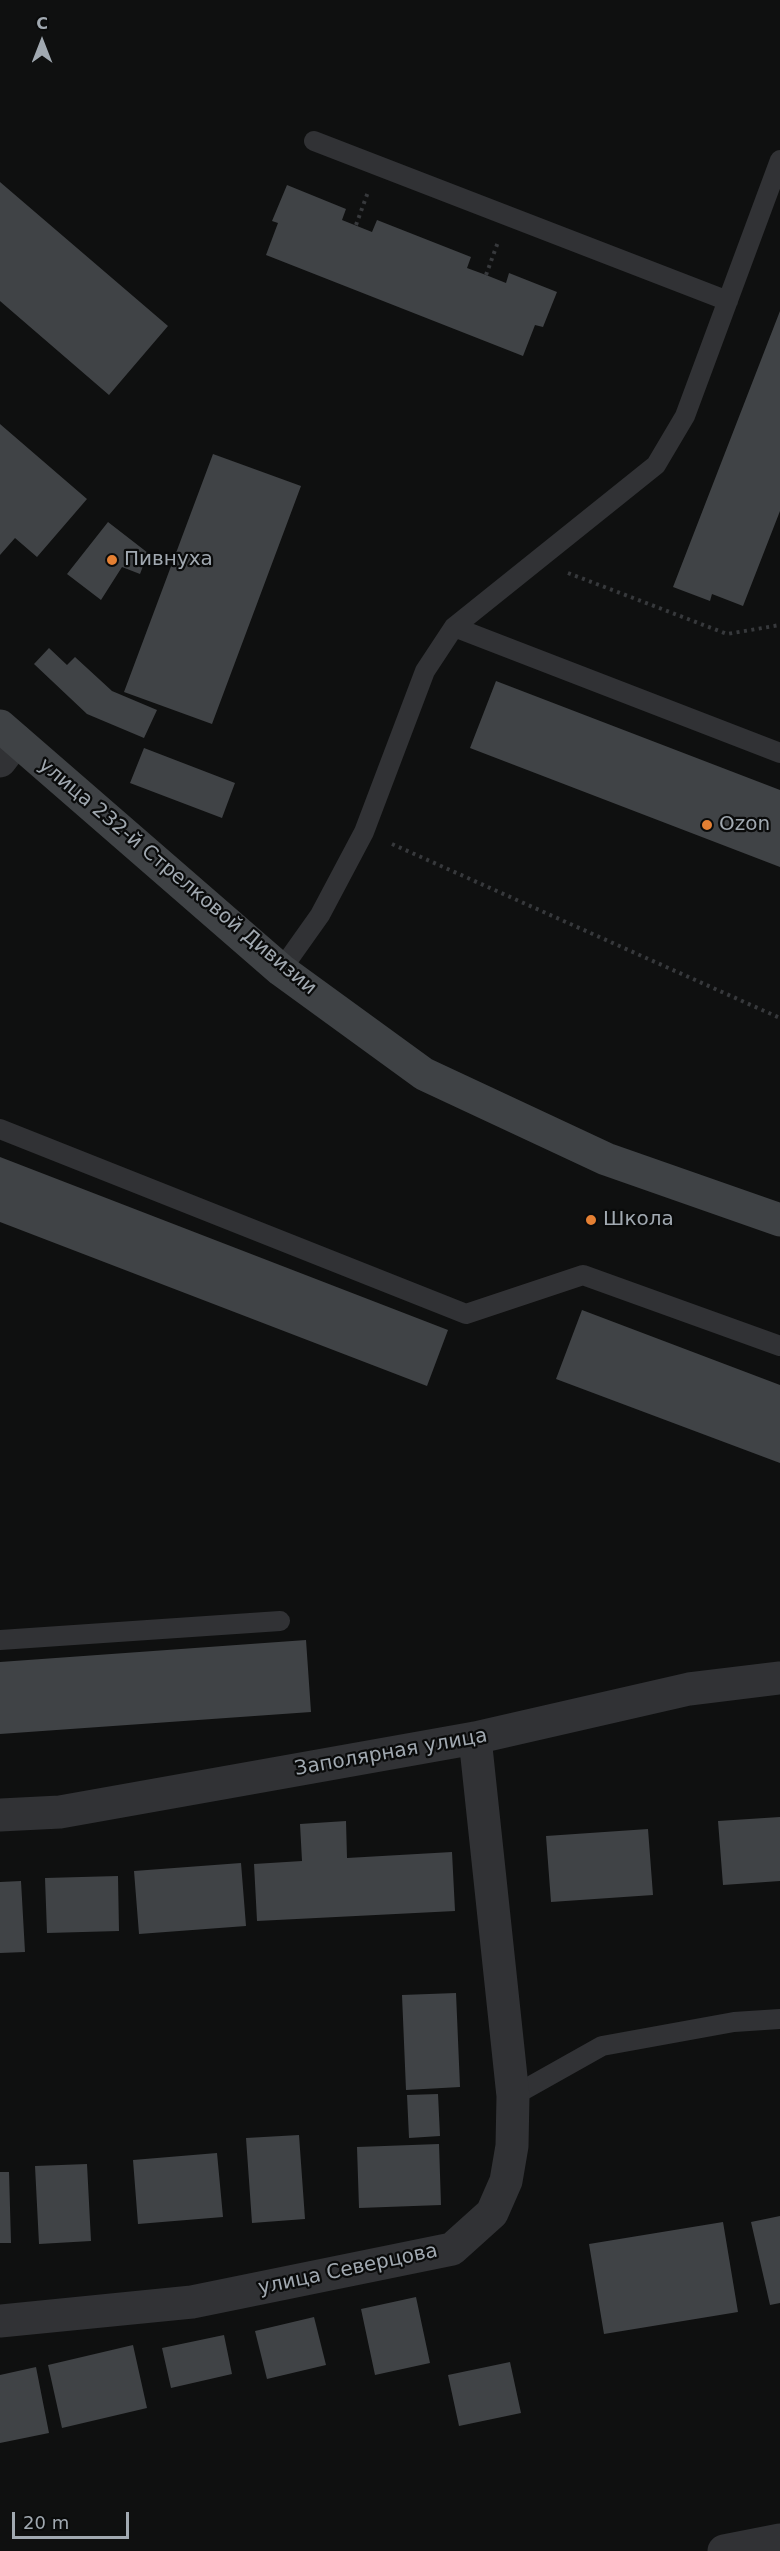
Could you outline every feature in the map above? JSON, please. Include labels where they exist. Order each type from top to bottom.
[{"type":"street","name":"улица 232-й Стрелковой Дивизии","points":[[5,742],[281,970],[424,1074],[606,1159],[780,1220]]},
{"type":"street","name":"Заполярная улица","points":[[0,1815],[60,1812],[476,1738],[689,1689],[780,1678]]},
{"type":"street","name":"улица Северцова","points":[[0,2321],[192,2302],[452,2249],[492,2213],[506,2181],[512,2146],[513,2096],[476,1738]]},
{"type":"street","points":[[724,2551],[780,2540]]},
{"type":"lane","points":[[314,141],[728,301]]},
{"type":"lane","points":[[281,970],[320,915],[364,832],[425,671],[454,627],[656,465],[685,416],[780,160]]},
{"type":"lane","points":[[454,627],[780,753]]},
{"type":"lane","points":[[0,1129],[466,1314],[583,1275],[780,1346]]},
{"type":"lane","points":[[0,1640],[280,1621]]},
{"type":"lane","points":[[513,2096],[602,2046],[734,2022],[780,2019]]},
{"type":"path","points":[[537,561],[727,634],[780,625]]},
{"type":"path","points":[[364,832],[780,1018]]},
{"type":"building","points":[[0,182],[168,326],[109,395],[0,301]]},
{"type":"building","points":[[287,185],[346,209],[342,220],[372,232],[377,220],[471,257],[467,268],[506,283],[509,273],[557,292],[543,327],[535,325],[523,356],[266,255],[278,223],[272,221]]},
{"type":"building","points":[[780,311],[780,511],[743,606],[712,594],[710,601],[673,587]]},
{"type":"building","points":[[0,424],[87,499],[37,557],[15,538],[0,555]]},
{"type":"building","points":[[213,454],[301,486],[212,724],[124,692]]},
{"type":"building","name":"Пивнуха","points":[[108,522],[148,553],[140,574],[122,567],[101,600],[67,574]]},
{"type":"building","points":[[49,648],[67,665],[75,657],[112,691],[157,710],[144,738],[87,714],[34,664]]},
{"type":"building","points":[[496,681],[780,790],[780,867],[470,748]]},
{"type":"building","points":[[144,748],[235,783],[222,818],[130,783]]},
{"type":"building","points":[[0,1157],[448,1330],[427,1386],[0,1222]]},
{"type":"building","points":[[582,1310],[780,1385],[780,1463],[556,1379]]},
{"type":"building","points":[[306,1640],[311,1712],[0,1734],[0,1662]]},
{"type":"building","points":[[780,1817],[780,1881],[723,1885],[718,1821]]},
{"type":"building","points":[[346,1821],[347,1858],[452,1852],[455,1911],[257,1921],[254,1864],[302,1861],[300,1824]]},
{"type":"building","points":[[648,1829],[653,1895],[551,1902],[546,1836]]},
{"type":"building","points":[[241,1863],[246,1926],[139,1934],[134,1871]]},
{"type":"building","points":[[118,1876],[119,1931],[47,1933],[45,1878]]},
{"type":"building","points":[[21,1881],[25,1952],[0,1953],[0,1882]]},
{"type":"building","points":[[456,1993],[460,2087],[406,2090],[402,1995]]},
{"type":"building","points":[[438,2094],[440,2136],[409,2138],[407,2095]]},
{"type":"building","points":[[299,2135],[305,2219],[252,2223],[246,2138]]},
{"type":"building","points":[[439,2144],[441,2205],[359,2208],[357,2147]]},
{"type":"building","points":[[217,2153],[223,2217],[138,2224],[133,2160]]},
{"type":"building","points":[[87,2164],[91,2241],[39,2244],[35,2166]]},
{"type":"building","points":[[0,2172],[9,2172],[11,2243],[0,2243]]},
{"type":"building","points":[[780,2216],[780,2303],[770,2305],[751,2222]]},
{"type":"building","points":[[723,2222],[738,2312],[604,2334],[589,2244]]},
{"type":"building","points":[[416,2297],[430,2363],[375,2375],[361,2309]]},
{"type":"building","points":[[314,2317],[326,2365],[267,2379],[255,2331]]},
{"type":"building","points":[[224,2335],[232,2374],[171,2388],[162,2348]]},
{"type":"building","points":[[133,2345],[147,2408],[62,2428],[48,2365]]},
{"type":"building","points":[[510,2362],[521,2413],[459,2426],[448,2375]]},
{"type":"building","points":[[36,2367],[49,2433],[0,2443],[0,2375]]},
{"type":"place","name":"Пивнуха","points":[[112,560]]},
{"type":"place","name":"Ozon","points":[[707,825]]},
{"type":"place","name":"Школа","points":[[591,1220]]}]
